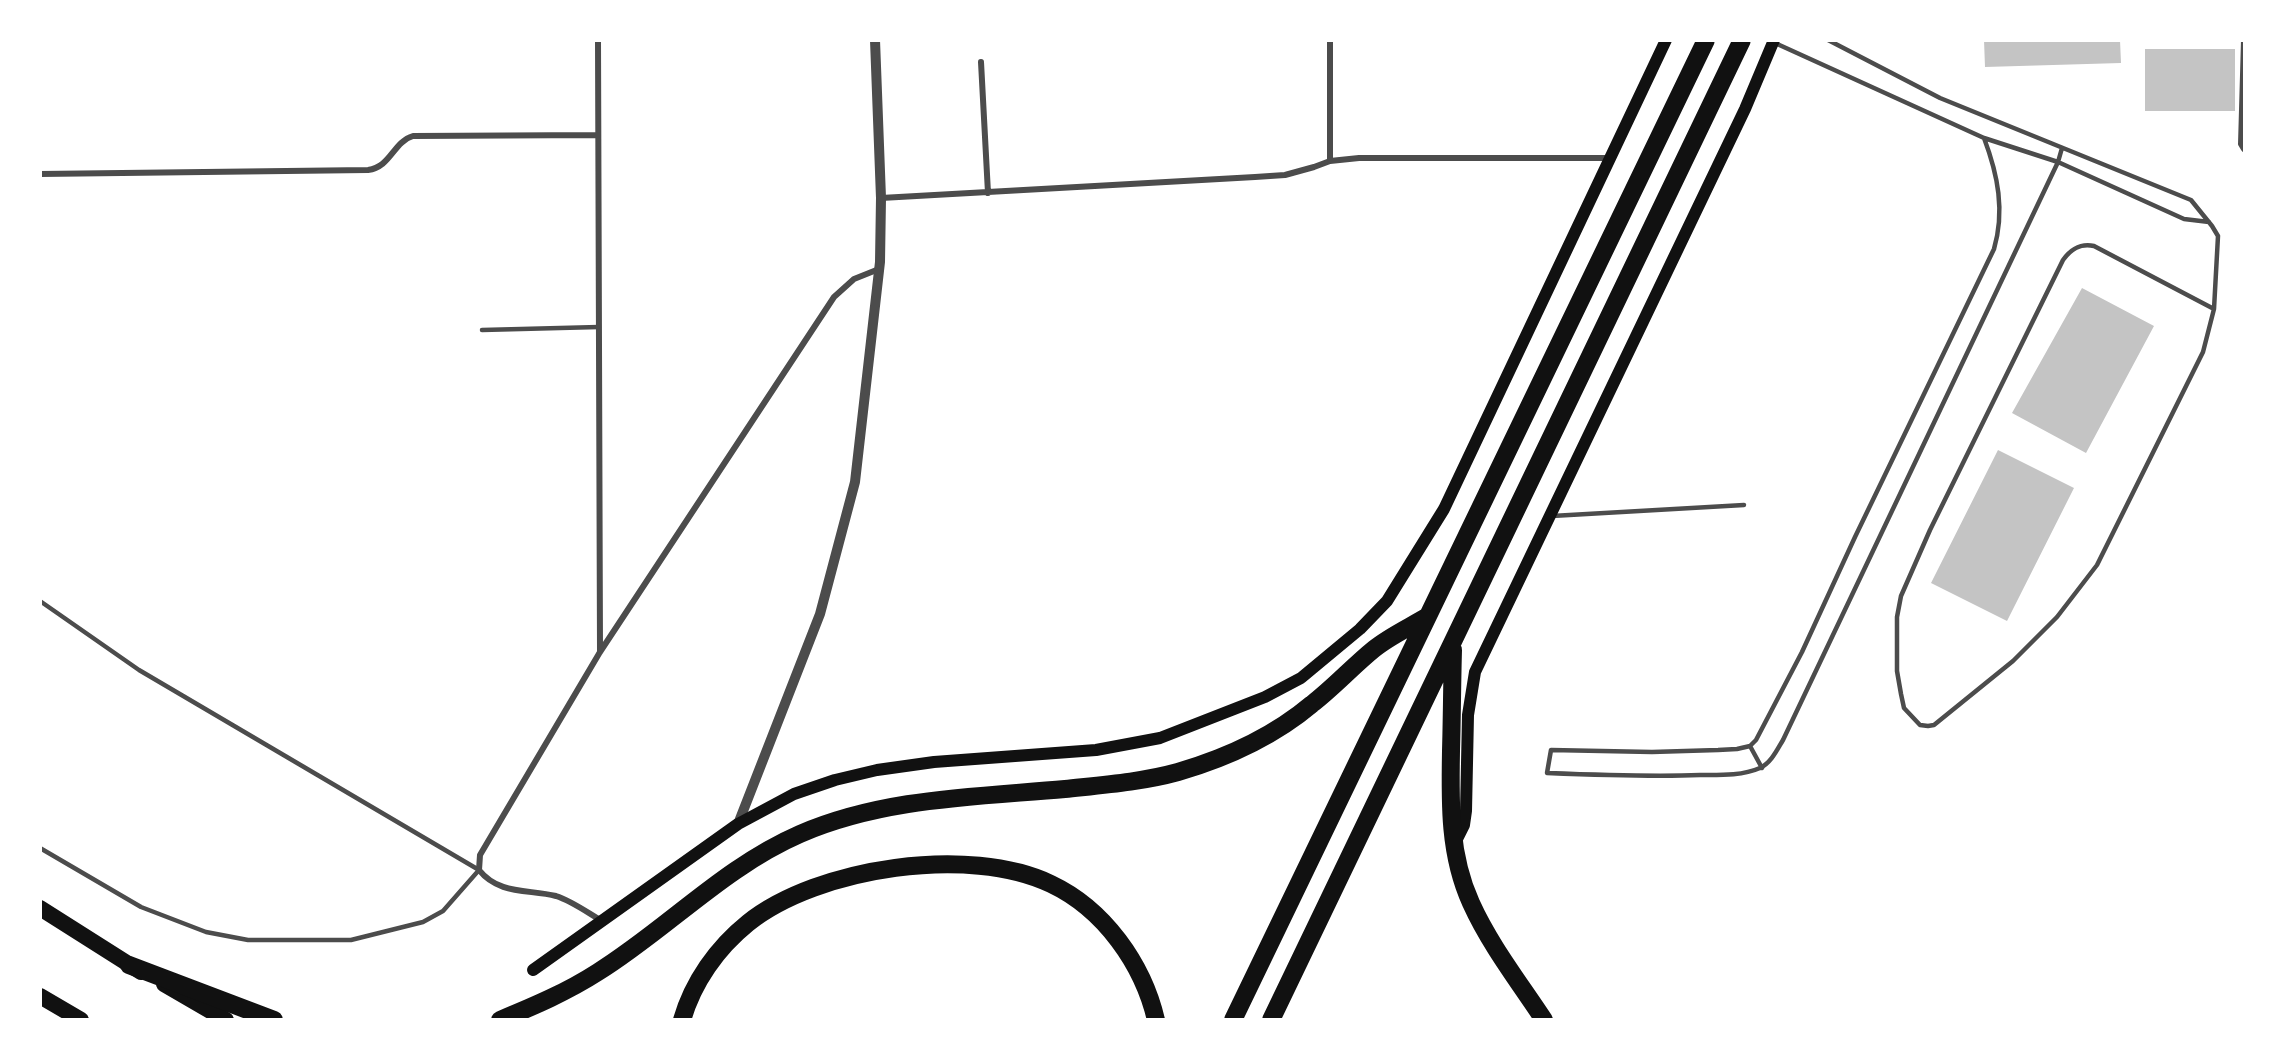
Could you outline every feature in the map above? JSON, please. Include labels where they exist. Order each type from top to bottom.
[{"type":"highway","points":[[1233,1020],[1706,40]]},
{"type":"highway","points":[[1271,1020],[1742,40]]},
{"type":"highway","points":[[500,1020],[547,1001],[599,972],[748,862],[797,835],[845,816],[897,805],[1125,782],[1176,772],[1220,758],[1271,732],[1311,705],[1376,647],[1428,616]]},
{"type":"highway","points":[[1453,642],[1450,796],[1457,862],[1471,903],[1496,947],[1544,1020]]},
{"type":"highway","points":[[682,1020],[695,986],[708,966],[726,944],[748,923],[770,908],[795,896],[865,873],[949,863],[981,864],[1029,874],[1070,894],[1104,923],[1132,960],[1143,980],[1156,1020]]},
{"type":"highway","points":[[40,908],[129,965],[226,1020]]},
{"type":"highway","points":[[129,965],[274,1020]]},
{"type":"highway","points":[[40,996],[81,1020]]},
{"type":"main road","points":[[533,970],[738,824],[794,794],[835,780],[877,770],[934,762],[1096,750],[1160,738],[1265,698],[1301,678],[1360,629],[1387,601],[1444,509],[1666,40]]},
{"type":"main road","points":[[1454,845],[1464,825],[1466,811],[1468,715],[1475,672],[1745,109],[1774,41]]},
{"type":"street","points":[[598,40],[600,652]]},
{"type":"street","points":[[738,824],[820,614],[855,483],[879,269],[881,198],[875,40]]},
{"type":"street","points":[[1330,40],[1330,161]]},
{"type":"street","points":[[2244,40],[2241,144],[2244,149]]},
{"type":"street","points":[[981,62],[988,193]]},
{"type":"street","points":[[40,174],[368,170],[384,165],[402,141],[413,136],[598,135]]},
{"type":"street","points":[[881,198],[1256,177],[1298,172],[1330,161],[1359,158],[1471,156],[1610,158]]},
{"type":"street","points":[[602,921],[558,897],[497,886],[486,879],[479,870],[480,855],[600,652],[834,297],[854,279],[879,269]]},
{"type":"lane","points":[[1828,40],[1940,98],[2191,201],[2216,230],[2218,240],[2214,309],[2204,352],[2097,565],[2057,617],[2013,661],[1934,725],[1920,725],[1904,708],[1897,672],[1897,617],[1901,596],[1930,531],[2069,251],[2078,247],[2094,246],[2214,309]]},
{"type":"lane","points":[[1774,41],[1984,138],[2058,162],[2184,219],[2209,222]]},
{"type":"lane","points":[[1984,138],[1994,165],[2000,204],[2001,220],[1994,249],[1802,652],[1756,740],[1750,746],[1737,749],[1652,752],[1551,750],[1547,773],[1647,777],[1747,773],[1762,768],[1776,753],[2058,162],[2062,148]]},
{"type":"lane","points":[[482,330],[599,327]]},
{"type":"lane","points":[[1550,516],[1744,506]]},
{"type":"lane","points":[[40,601],[139,670],[479,870],[442,911],[423,922],[351,940],[249,940],[206,932],[141,907],[40,848]]},
{"type":"lane","points":[[1750,746],[1762,768]]},
{"type":"building","points":[[1984,40],[2120,40],[2121,63],[1985,67]]},
{"type":"building","points":[[2145,49],[2235,49],[2235,111],[2145,111]]},
{"type":"building","points":[[2082,288],[2154,326],[2086,453],[2012,413]]},
{"type":"building","points":[[1998,450],[2074,488],[2007,621],[1931,583]]}]
